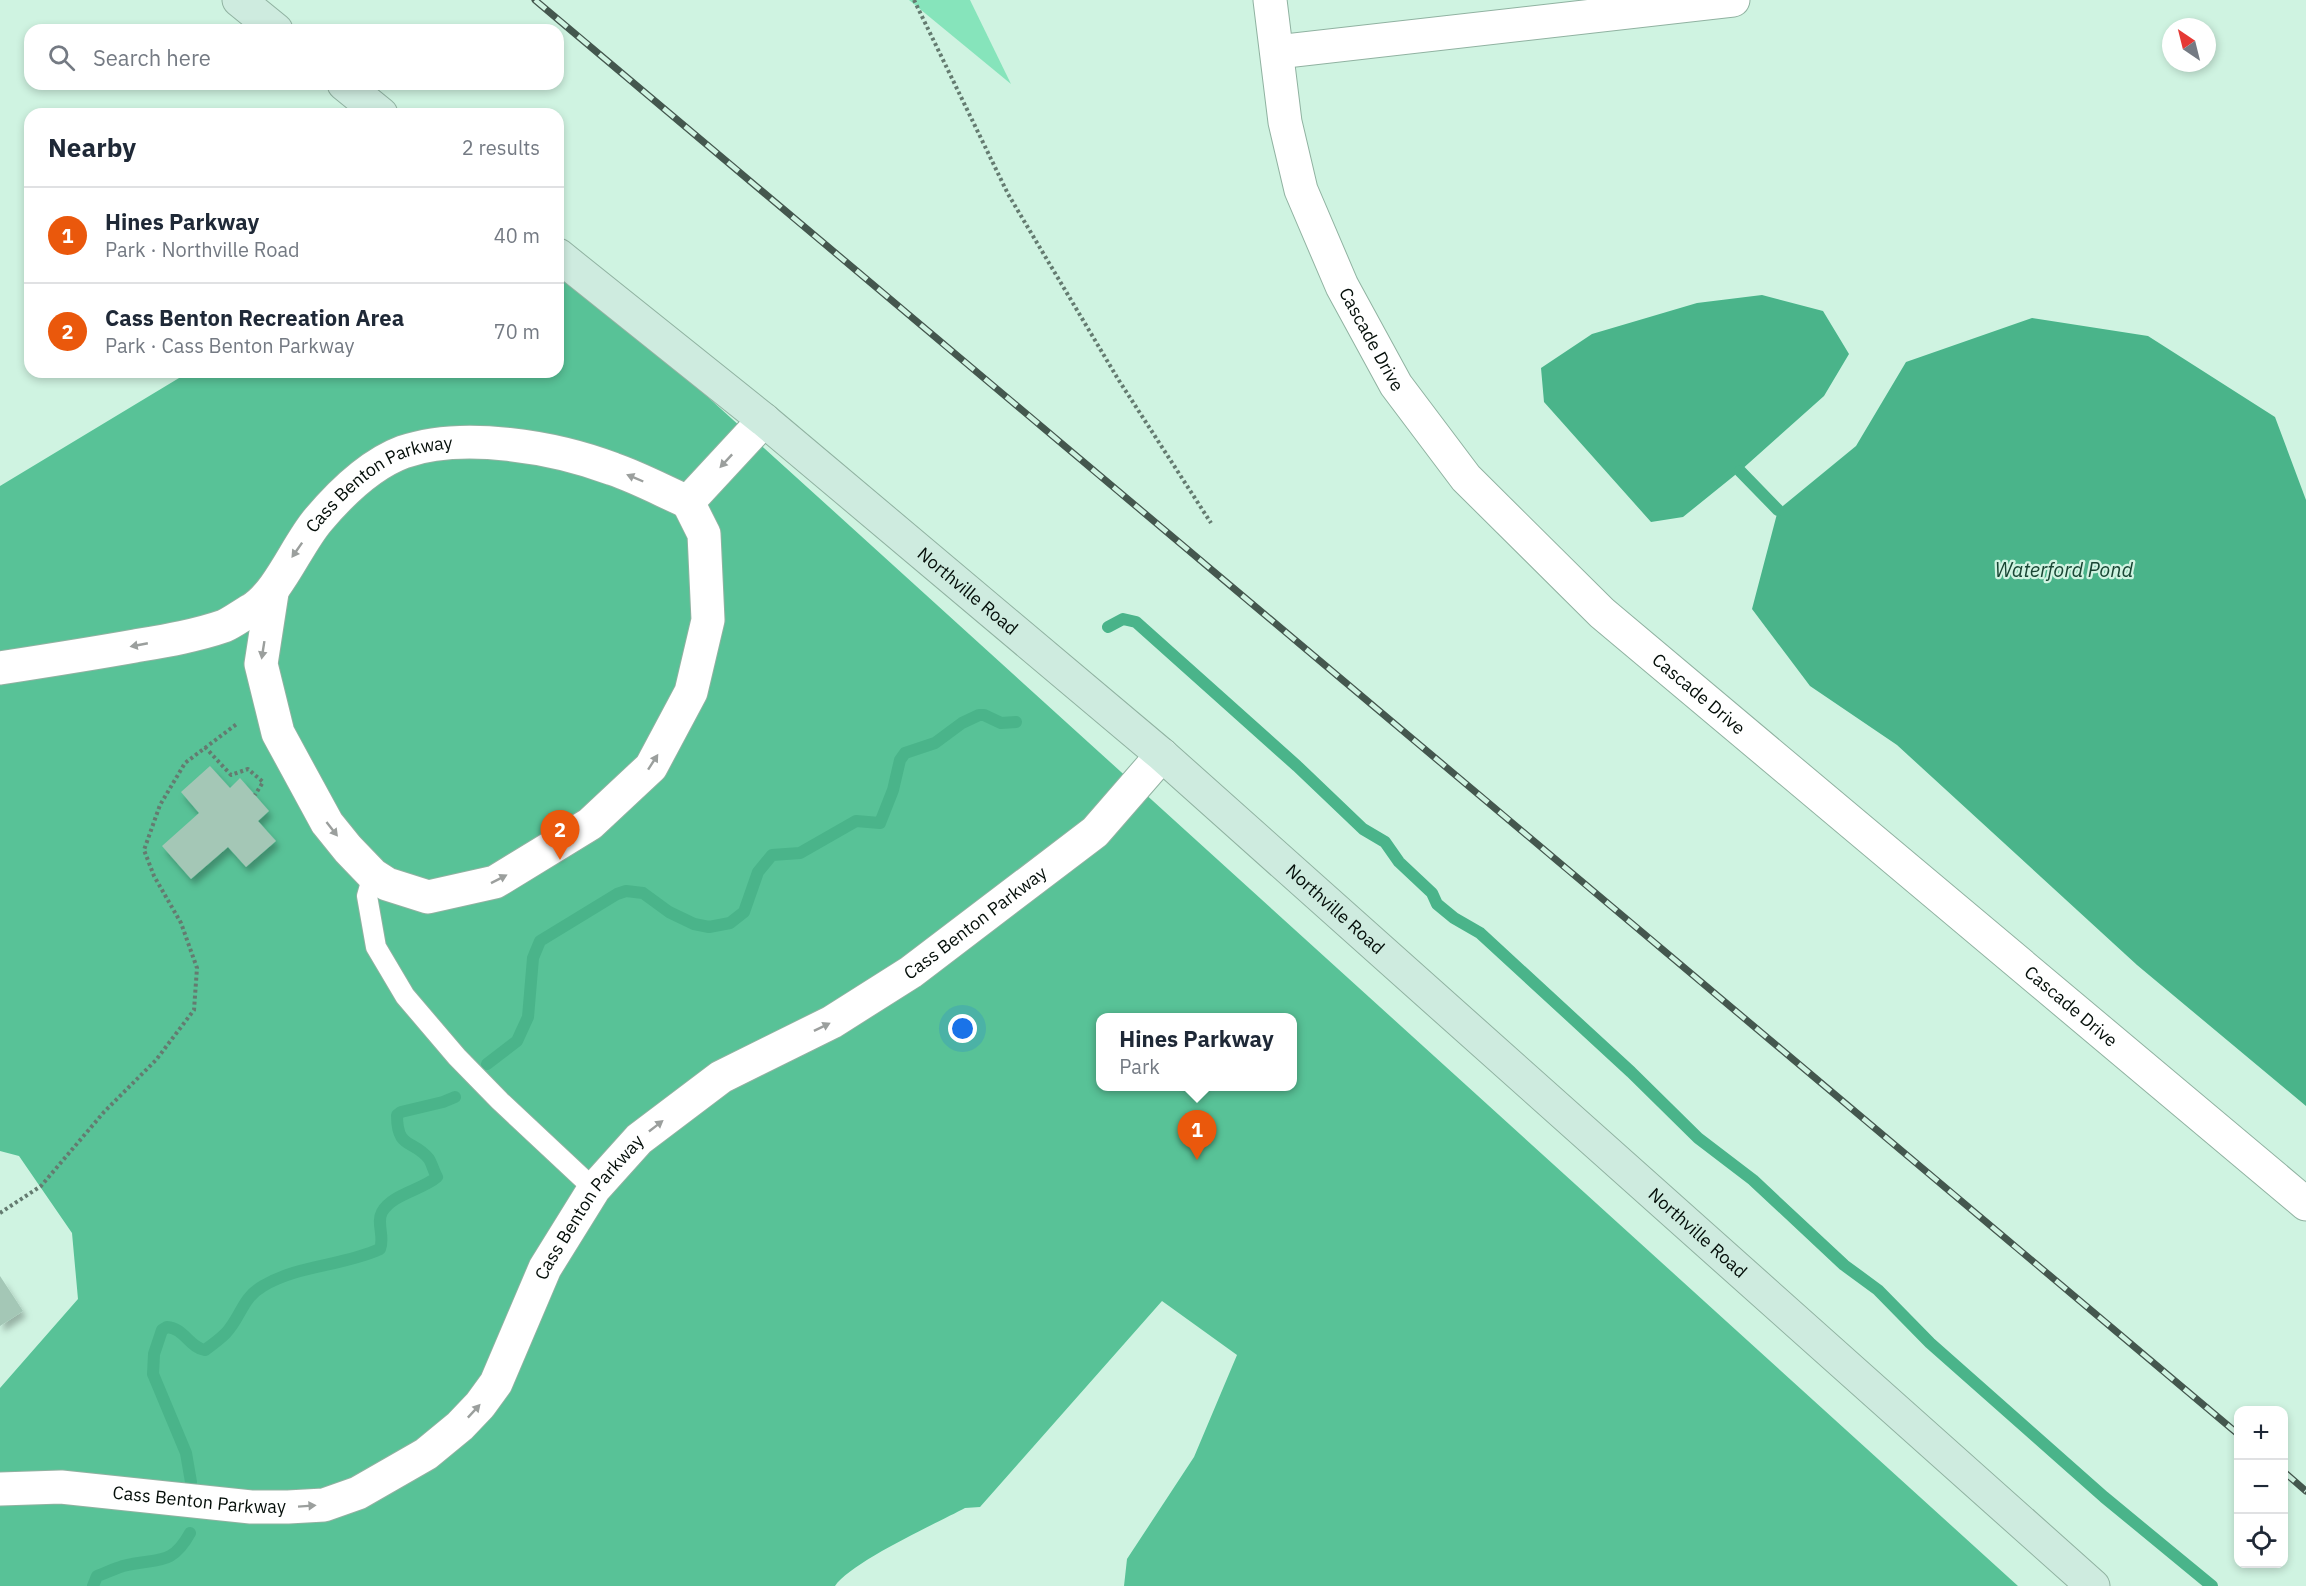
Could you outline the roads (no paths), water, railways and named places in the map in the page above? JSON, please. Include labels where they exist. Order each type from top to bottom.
[{"type":"street","points":[[239,0],[269,24]]},
{"type":"street","name":"Cascade Drive","points":[[1270,0],[1285,122],[1301,190],[1342,286],[1396,385],[1466,478],[1602,613],[2306,1204]]},
{"type":"street","points":[[1276,52],[1733,0]]},
{"type":"street","points":[[351,90],[374,108]]},
{"type":"street","name":"Northville Road","points":[[564,260],[764,420],[1162,755],[2093,1586]]},
{"type":"street","points":[[272,592],[261,664],[278,733],[327,823],[373,875],[387,884],[428,897],[495,882],[590,824],[651,767],[692,692],[708,620],[704,534],[688,502],[764,420]]},
{"type":"street","name":"Cass Benton Parkway","points":[[0,668],[144,644],[225,626],[254,608],[272,592],[289,562],[318,520],[346,490],[375,468],[402,453],[438,444],[482,441],[523,446],[612,468],[688,502]]},
{"type":"street","name":"Cass Benton Parkway","points":[[0,1489],[61,1487],[251,1507],[288,1508],[324,1505],[358,1493],[426,1454],[460,1426],[480,1405],[496,1383],[545,1268],[594,1189],[639,1139],[721,1077],[832,1022],[911,972],[1095,832],[1162,755]]},
{"type":"lane","points":[[373,875],[367,896],[376,947],[405,996],[457,1057],[500,1101],[594,1189]]},
{"type":"water","points":[[1762,295],[1823,311],[1849,354],[1824,396],[1740,471],[1683,517],[1651,522],[1544,402],[1541,368],[1592,334],[1697,303]]},
{"type":"water","name":"Waterford Pond","points":[[2032,318],[2148,336],[2275,417],[2306,500],[2306,1106],[2137,965],[1897,745],[1810,686],[1752,609],[1778,510],[1856,446],[1906,362]]},
{"type":"waterway","points":[[1740,471],[1778,510]]},
{"type":"waterway","points":[[1108,627],[1123,619],[1136,622],[1297,766],[1363,829],[1385,842],[1399,862],[1432,893],[1437,904],[1454,918],[1480,933],[1631,1072],[1698,1138],[1753,1180],[1844,1265],[1878,1290],[1930,1343],[2104,1497],[2212,1586]]},
{"type":"waterway","points":[[487,1064],[517,1041],[528,1017],[533,958],[540,941],[617,894],[626,891],[643,893],[669,912],[694,924],[709,927],[730,923],[744,912],[758,872],[772,855],[800,853],[856,821],[880,823],[893,790],[900,760],[905,753],[935,743],[962,723],[979,715],[1001,723],[1016,722]]},
{"type":"waterway","points":[[191,1482],[186,1453],[153,1374],[154,1354],[162,1330],[167,1327],[173,1328],[195,1346],[205,1350],[226,1333],[250,1296],[263,1286],[291,1274],[366,1255],[380,1249],[382,1212],[400,1196],[437,1177],[429,1159],[403,1139],[397,1115],[455,1097]]},
{"type":"waterway","points":[[93,1586],[97,1576],[123,1566],[169,1556],[176,1552],[190,1533]]},
{"type":"railway","points":[[535,0],[564,24]]},
{"type":"railway","points":[[564,24],[2234,1431]]},
{"type":"railway","points":[[2288,1475],[2306,1491]]},
{"type":"place","name":"Cass Benton Recreation Area","points":[[560,860]]},
{"type":"place","name":"Hines Parkway","points":[[1197,1160]]}]
